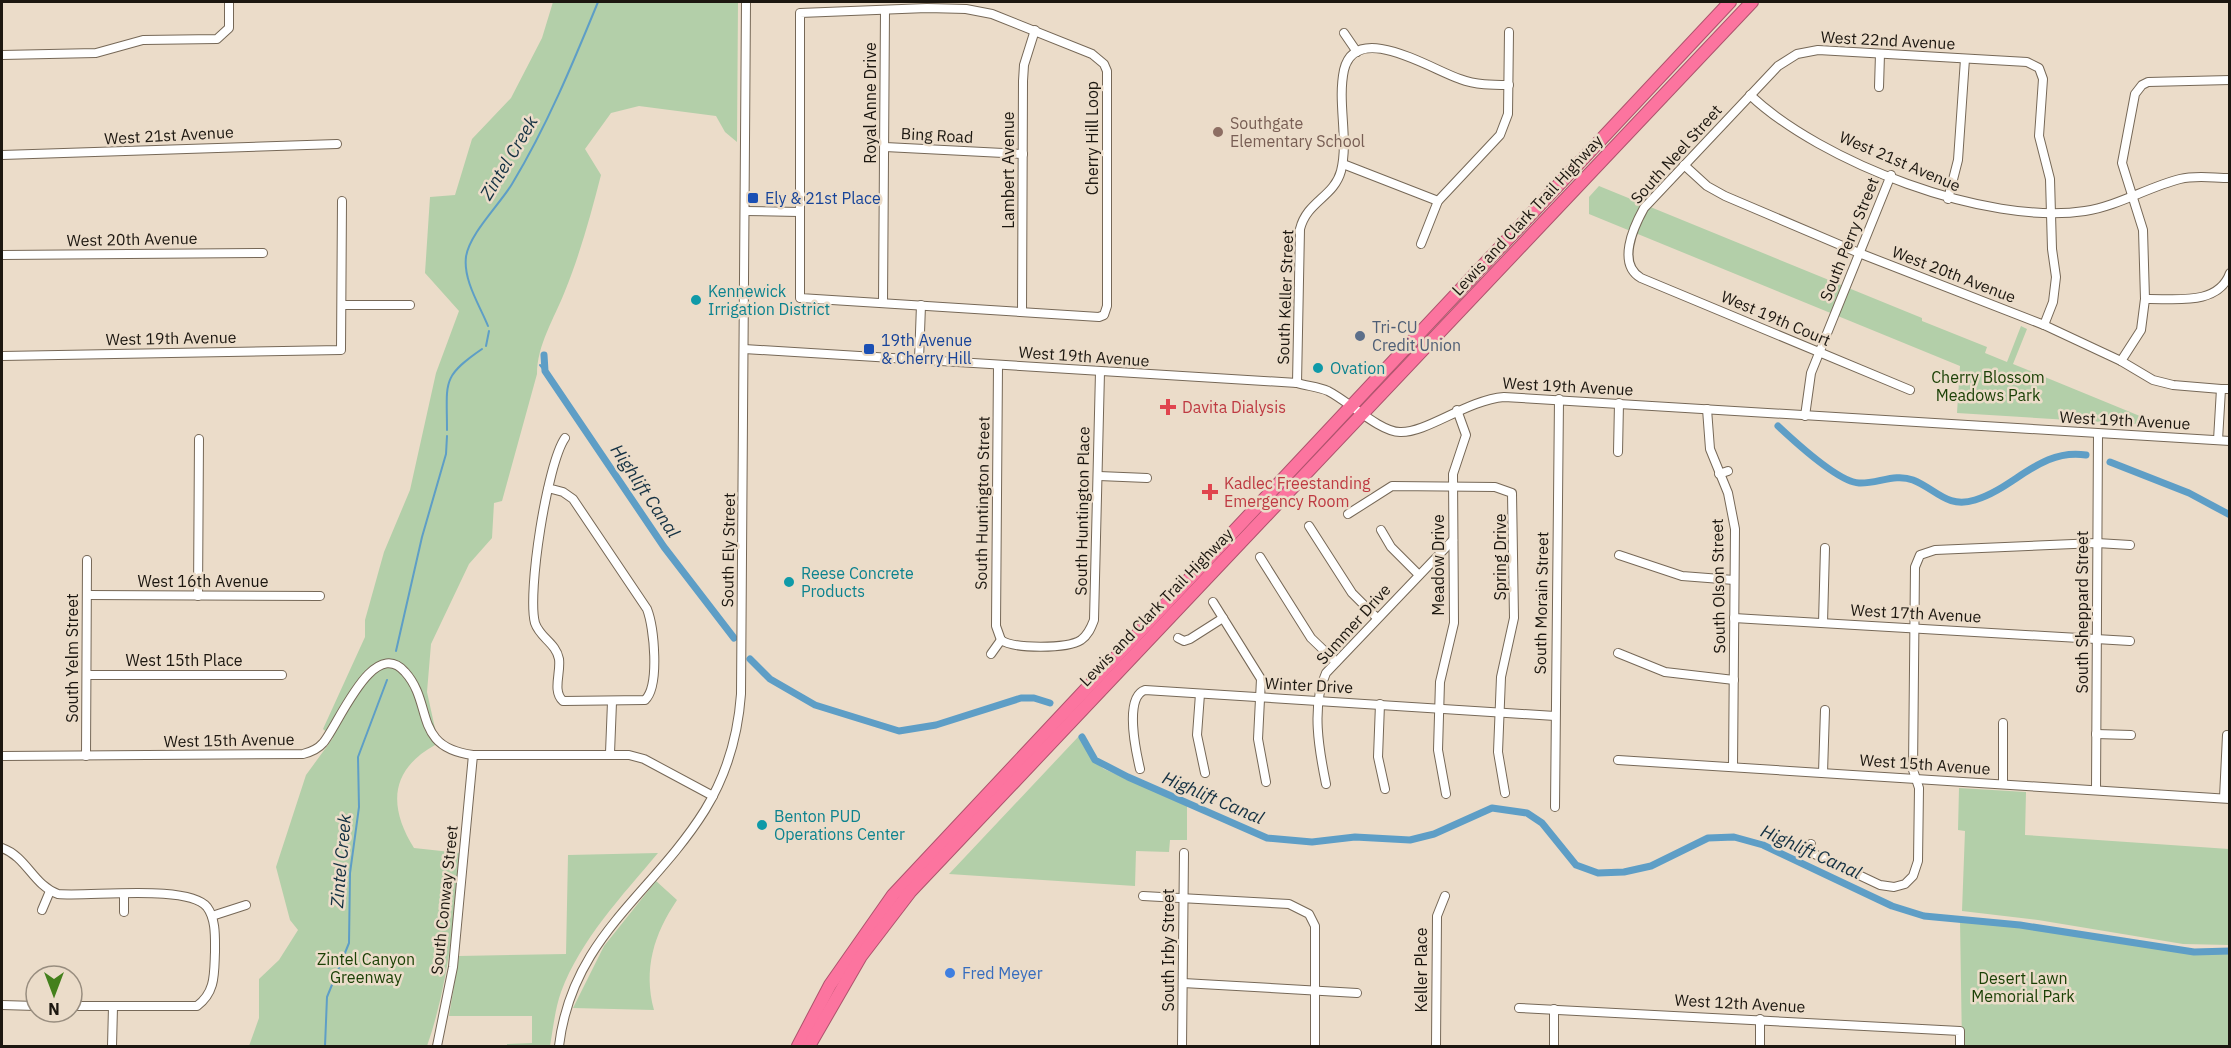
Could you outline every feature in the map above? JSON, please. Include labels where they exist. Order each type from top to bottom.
[{"type":"highway","name":"Lewis and Clark Trail Highway","points":[[798,1047],[830,985],[893,895],[1730,2]]},
{"type":"highway","name":"Lewis and Clark Trail Highway","points":[[809,1047],[861,956],[910,892],[1752,2]]},
{"type":"street","points":[[2,55],[104,53],[135,41],[213,40],[222,37],[229,28],[229,2]]},
{"type":"street","name":"South Ely Street","points":[[559,1047],[570,997],[588,958],[610,925],[693,827],[712,796],[734,745],[741,694],[746,2]]},
{"type":"street","name":"Royal Anne Drive","points":[[883,303],[885,10]]},
{"type":"street","name":"Cherry Hill Loop","points":[[974,10],[1035,30],[1092,54],[1104,64],[1107,71],[1106,312],[1099,317],[800,298],[800,13],[974,10]]},
{"type":"street","name":"Lambert Avenue","points":[[1022,312],[1023,74],[1035,30]]},
{"type":"street","points":[[1421,244],[1438,201],[1500,135],[1508,114],[1509,32]]},
{"type":"street","points":[[1344,33],[1357,52],[1366,48],[1379,47],[1470,82],[1509,85]]},
{"type":"street","name":"West 22nd Avenue","points":[[1750,95],[1778,66],[1797,54],[1818,50],[2027,62],[2039,68],[2043,79],[2039,136],[2050,179],[2051,213]]},
{"type":"street","name":"South Keller Street","points":[[1297,383],[1300,229],[1307,210],[1337,182],[1342,164],[1344,74],[1347,63],[1357,52]]},
{"type":"street","points":[[1879,87],[1880,54]]},
{"type":"street","points":[[1948,198],[1958,160],[1965,59]]},
{"type":"street","points":[[2121,361],[2140,330],[2145,299],[2143,230],[2122,164],[2135,94],[2142,85],[2155,82],[2229,80]]},
{"type":"street","name":"South Neel Street","points":[[1632,273],[1629,257],[1636,222],[1649,203],[1750,95]]},
{"type":"street","name":"West 21st Avenue","points":[[1750,95],[1781,121],[1852,159],[1948,198],[1990,208],[2051,213],[2087,211],[2186,178],[2229,178]]},
{"type":"street","name":"West 21st Avenue","points":[[2,154],[337,144]]},
{"type":"street","name":"Bing Road","points":[[885,147],[1023,154]]},
{"type":"street","points":[[1342,164],[1438,201]]},
{"type":"street","name":"West 20th Avenue","points":[[1684,165],[1719,194],[1859,253],[2044,325],[2121,361],[2162,384],[2225,389]]},
{"type":"street","name":"South Perry Street","points":[[1805,416],[1808,380],[1891,175]]},
{"type":"street","points":[[342,201],[343,305],[410,305]]},
{"type":"street","points":[[745,211],[799,212]]},
{"type":"street","points":[[2044,325],[2053,302],[2056,277],[2052,249],[2051,213]]},
{"type":"street","name":"West 20th Avenue","points":[[2,255],[263,253]]},
{"type":"street","name":"West 19th Court","points":[[1632,273],[1910,390]]},
{"type":"street","points":[[2145,299],[2208,296],[2221,288],[2229,273]]},
{"type":"street","name":"West 19th Avenue","points":[[2,356],[341,350],[343,305]]},
{"type":"street","points":[[919,360],[921,305]]},
{"type":"street","name":"West 19th Avenue","points":[[744,349],[1297,383],[1326,390],[1363,412],[1384,428],[1400,432],[1418,428],[1489,398],[1559,399],[2229,441]]},
{"type":"street","name":"South Huntington Street","points":[[998,365],[996,626],[1001,640]]},
{"type":"street","name":"South Huntington Place","points":[[1001,640],[1012,645],[1055,646],[1074,643],[1087,635],[1094,620],[1100,372]]},
{"type":"street","points":[[2218,440],[2225,389]]},
{"type":"street","name":"South Morain Street","points":[[1555,807],[1559,399]]},
{"type":"street","points":[[1618,452],[1619,404]]},
{"type":"street","name":"South Olson Street","points":[[1707,409],[1710,449],[1724,473],[1733,515],[1733,767]]},
{"type":"street","name":"Meadow Drive","points":[[1446,794],[1438,750],[1442,673],[1454,623],[1453,474],[1466,435],[1457,410]]},
{"type":"street","name":"South Sheppard Street","points":[[2096,790],[2098,434]]},
{"type":"street","points":[[548,488],[563,492],[573,499],[647,609],[652,623],[654,645],[651,690],[648,698],[639,702],[571,702],[560,699],[557,692],[559,664],[556,651],[539,633],[534,618],[539,536],[548,488],[558,450],[565,438]]},
{"type":"street","points":[[198,596],[199,439]]},
{"type":"street","points":[[1099,476],[1147,478]]},
{"type":"street","name":"Spring Drive","points":[[1348,514],[1392,486],[1503,488],[1512,493],[1514,498],[1514,618],[1502,670],[1498,752],[1505,793]]},
{"type":"street","points":[[1310,526],[1352,593],[1377,618]]},
{"type":"street","points":[[1381,530],[1391,547],[1419,575]]},
{"type":"street","name":"Summer Drive","points":[[1326,784],[1318,742],[1323,681],[1336,662],[1453,540]]},
{"type":"street","points":[[1811,844],[1808,851],[1880,885],[1894,887],[1905,884],[1913,876],[1918,861],[1919,788],[1913,770],[1915,567],[1920,555],[1935,550],[2097,543],[2130,545]]},
{"type":"street","points":[[1823,623],[1825,548]]},
{"type":"street","points":[[1619,555],[1682,576],[1734,580]]},
{"type":"street","points":[[1260,556],[1311,638],[1336,662]]},
{"type":"street","name":"South Yelm Street","points":[[86,756],[87,560]]},
{"type":"street","name":"West 16th Avenue","points":[[87,596],[320,596]]},
{"type":"street","points":[[1213,602],[1261,680],[1258,739],[1266,782]]},
{"type":"street","points":[[1178,638],[1184,641],[1190,639],[1223,618]]},
{"type":"street","name":"West 17th Avenue","points":[[1734,618],[2130,641]]},
{"type":"street","points":[[991,654],[1001,640]]},
{"type":"street","points":[[1618,653],[1665,672],[1701,678],[1734,680]]},
{"type":"street","name":"West 15th Avenue","points":[[2,756],[303,754],[324,742],[356,690],[373,669],[391,664],[401,669],[409,678],[424,718],[435,738],[453,751],[473,755],[610,753],[644,759],[712,796]]},
{"type":"street","name":"West 15th Place","points":[[87,675],[282,675]]},
{"type":"street","name":"Winter Drive","points":[[1140,769],[1133,734],[1137,695],[1145,690],[1555,716]]},
{"type":"street","points":[[1200,694],[1197,735],[1204,773]]},
{"type":"street","points":[[610,753],[612,702]]},
{"type":"street","points":[[1380,705],[1378,757],[1386,789]]},
{"type":"street","points":[[1823,773],[1826,710]]},
{"type":"street","points":[[2003,723],[2003,784]]},
{"type":"street","points":[[2096,734],[2131,735]]},
{"type":"street","points":[[2226,735],[2227,799]]},
{"type":"street","name":"South Conway Street","points":[[437,1047],[453,968],[473,755]]},
{"type":"street","name":"West 15th Avenue","points":[[1618,760],[2227,799]]},
{"type":"street","points":[[2,848],[16,854],[50,891],[68,895],[124,894],[192,897],[206,906],[212,916],[214,980],[208,995],[197,1006],[84,1006]]},
{"type":"street","name":"South Irby Street","points":[[1182,1047],[1184,853]]},
{"type":"street","points":[[42,910],[50,891]]},
{"type":"street","points":[[124,894],[124,912]]},
{"type":"street","points":[[1143,896],[1289,904],[1309,914],[1315,926],[1315,1047]]},
{"type":"street","name":"Keller Place","points":[[1436,1047],[1437,916],[1445,896]]},
{"type":"street","points":[[212,916],[246,905]]},
{"type":"street","points":[[1183,983],[1357,993]]},
{"type":"street","points":[[2,1005],[24,1006]]},
{"type":"street","points":[[112,1047],[113,1006]]},
{"type":"street","name":"West 12th Avenue","points":[[1519,1008],[1960,1031],[1960,1047]]},
{"type":"street","points":[[1554,1009],[1554,1047]]},
{"type":"street","points":[[1760,1019],[1760,1047]]},
{"type":"green space","name":"Zintel Canyon Greenway","points":[[553,2],[738,2],[737,142],[725,132],[716,116],[639,106],[611,113],[585,149],[601,175],[589,219],[570,277],[543,342],[537,374],[502,501],[494,503],[492,538],[469,564],[431,644],[427,692],[436,733],[435,745],[409,766],[398,790],[397,804],[400,818],[414,848],[460,853],[453,926],[445,975],[427,1046],[249,1046],[259,1018],[259,979],[279,960],[298,930],[290,920],[276,867],[306,775],[333,738],[323,729],[365,637],[365,620],[384,552],[410,490],[436,373],[459,311],[425,273],[430,197],[455,195],[472,139],[511,98],[542,38]]},
{"type":"green space","name":"Cherry Blossom Meadows Park","points":[[1599,186],[1922,318],[1922,321],[1987,347],[1985,353],[2007,362],[2021,326],[2027,329],[2013,364],[2152,421],[2151,425],[1957,413],[1960,366],[1589,214],[1589,197]]},
{"type":"green space","points":[[1079,736],[1093,761],[1104,769],[1187,806],[1187,840],[1170,840],[1169,852],[1136,851],[1135,886],[949,874]]},
{"type":"green space","points":[[1959,788],[2026,792],[2025,835],[2229,849],[2229,945],[2183,944],[2038,920],[1962,911],[1965,831],[1958,830]]},
{"type":"green space","points":[[658,853],[591,936],[569,973],[561,992],[550,1046],[507,1046],[507,1044],[532,1043],[532,1016],[449,1016],[459,956],[566,954],[568,855]]},
{"type":"green space","points":[[656,881],[677,900],[662,926],[650,966],[654,1010],[573,1008],[604,946]]},
{"type":"green space","name":"Desert Lawn Memorial Park","points":[[1960,920],[2197,951],[2229,950],[2229,1046],[1962,1046]]},
{"type":"waterway","name":"Zintel Creek","points":[[488,326],[467,275],[468,248],[479,229],[507,192],[537,140],[598,2]]},
{"type":"waterway","name":"Zintel Creek","points":[[486,346],[489,331]]},
{"type":"waterway","name":"Zintel Creek","points":[[447,430],[449,382],[459,367],[482,349]]},
{"type":"waterway","name":"Highlift Canal","points":[[544,355],[545,371],[664,547],[734,638]]},
{"type":"waterway","name":"Highlift Canal","points":[[540,365],[545,371]]},
{"type":"waterway","points":[[1778,426],[1817,460],[1850,481],[1866,483],[1906,478],[1942,497],[1957,502],[1975,500],[1989,494],[2028,470],[2055,457],[2070,454],[2086,455]]},
{"type":"waterway","name":"Zintel Creek","points":[[396,651],[422,537],[446,454],[447,436]]},
{"type":"waterway","points":[[2110,462],[2189,493],[2230,515]]},
{"type":"waterway","name":"Highlift Canal","points":[[750,659],[770,679],[815,705],[899,731],[936,725],[1021,698],[1034,698],[1050,703]]},
{"type":"waterway","name":"Zintel Creek","points":[[325,1046],[327,997],[349,943],[350,873],[359,807],[358,757],[387,680]]},
{"type":"waterway","name":"Highlift Canal","points":[[1082,737],[1095,760],[1128,777],[1267,838],[1312,842],[1355,837],[1410,840],[1434,834],[1492,808],[1527,813],[1542,823],[1576,865],[1598,873],[1624,872],[1651,866],[1708,838],[1734,837],[1763,845],[1892,906],[1924,916],[2020,925],[2194,952],[2230,951]]},
{"type":"place","name":"Southgate Elementary School","points":[[1218,132]]},
{"type":"place","name":"Ely & 21st Place","points":[[753,198]]},
{"type":"place","name":"Kennewick Irrigation District","points":[[696,300]]},
{"type":"place","name":"Tri-CU Credit Union","points":[[1360,336]]},
{"type":"place","name":"19th Avenue & Cherry Hill","points":[[869,349]]},
{"type":"place","name":"Ovation","points":[[1318,368]]},
{"type":"place","name":"Davita Dialysis","points":[[1168,407]]},
{"type":"place","name":"Kadlec Freestanding Emergency Room","points":[[1210,492]]},
{"type":"place","name":"Reese Concrete Products","points":[[789,582]]},
{"type":"place","name":"Benton PUD Operations Center","points":[[762,825]]},
{"type":"place","name":"Fred Meyer","points":[[950,973]]}]
